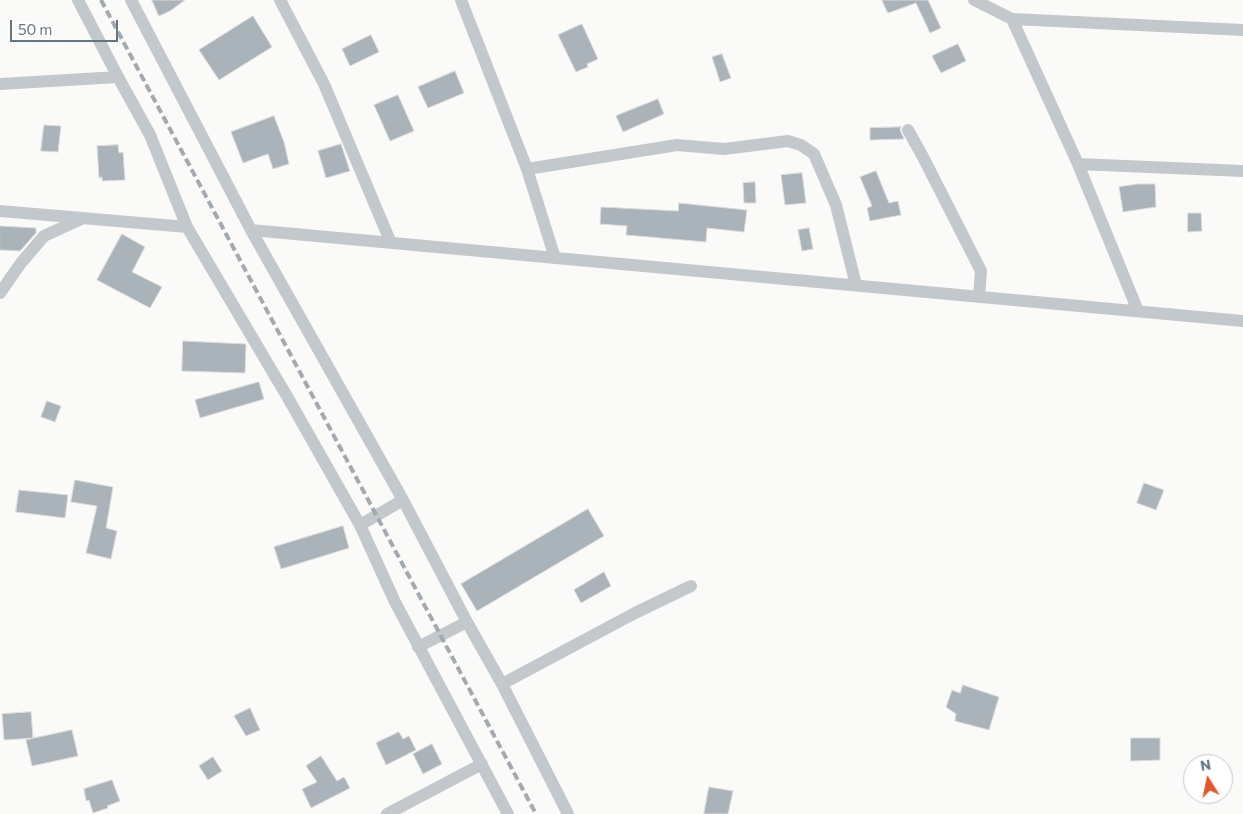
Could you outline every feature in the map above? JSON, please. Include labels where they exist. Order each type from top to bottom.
[{"type":"street","points":[[78,0],[150,134],[187,227],[360,525],[418,647],[508,814]]},
{"type":"street","points":[[131,0],[251,230],[403,500],[502,684],[568,814]]},
{"type":"street","points":[[280,0],[324,84],[391,243]]},
{"type":"street","points":[[461,0],[527,169],[555,258]]},
{"type":"street","points":[[974,0],[1012,19],[1243,30]]},
{"type":"street","points":[[1012,19],[1078,164],[1138,311]]},
{"type":"street","points":[[0,84],[118,77]]},
{"type":"street","points":[[908,130],[981,271],[979,297]]},
{"type":"street","points":[[527,169],[677,145],[724,150],[788,141],[814,154],[836,205],[856,285]]},
{"type":"street","points":[[1078,164],[1243,171]]},
{"type":"street","points":[[0,211],[187,227]]},
{"type":"street","points":[[0,293],[21,263],[44,236],[84,218]]},
{"type":"street","points":[[251,230],[1243,321]]},
{"type":"street","points":[[360,525],[403,500]]},
{"type":"street","points":[[502,684],[627,617],[691,586]]},
{"type":"street","points":[[418,647],[467,622]]},
{"type":"street","points":[[388,814],[482,764]]},
{"type":"building","points":[[152,0],[185,0],[170,11],[159,16]]},
{"type":"building","points":[[882,0],[928,0],[941,28],[930,33],[916,3],[888,13]]},
{"type":"building","points":[[253,16],[272,47],[219,80],[199,50]]},
{"type":"building","points":[[582,24],[598,59],[587,64],[588,67],[576,72],[558,35]]},
{"type":"building","points":[[371,35],[379,52],[350,66],[342,49]]},
{"type":"building","points":[[958,44],[966,61],[941,73],[932,56]]},
{"type":"building","points":[[722,54],[731,78],[720,82],[712,57]]},
{"type":"building","points":[[455,71],[464,93],[428,108],[418,87]]},
{"type":"building","points":[[398,95],[414,131],[390,141],[374,105]]},
{"type":"building","points":[[658,99],[664,114],[623,132],[616,116]]},
{"type":"building","points":[[274,116],[284,142],[289,164],[273,169],[268,154],[243,163],[231,132]]},
{"type":"building","points":[[44,125],[61,126],[58,152],[41,151]]},
{"type":"building","points":[[901,127],[900,130],[904,139],[870,140],[870,128]]},
{"type":"building","points":[[341,144],[350,171],[326,178],[318,151]]},
{"type":"building","points":[[118,145],[119,153],[123,152],[125,180],[102,181],[102,177],[99,178],[97,146]]},
{"type":"building","points":[[876,171],[889,203],[898,201],[901,215],[870,221],[867,208],[872,206],[860,177]]},
{"type":"building","points":[[802,173],[806,203],[785,205],[781,175]]},
{"type":"building","points":[[755,182],[756,203],[744,203],[743,183]]},
{"type":"building","points":[[1155,184],[1156,207],[1123,212],[1119,187]]},
{"type":"building","points":[[679,203],[747,210],[744,232],[707,228],[706,242],[626,235],[627,226],[600,224],[601,207],[678,211]]},
{"type":"building","points":[[1188,213],[1201,213],[1202,231],[1188,232]]},
{"type":"building","points":[[0,226],[36,228],[36,233],[20,251],[0,250]]},
{"type":"building","points":[[809,228],[813,249],[802,251],[798,230]]},
{"type":"building","points":[[122,234],[145,247],[132,272],[162,287],[150,308],[97,280]]},
{"type":"building","points":[[183,341],[246,344],[245,373],[182,371]]},
{"type":"building","points":[[259,382],[264,399],[200,418],[195,400]]},
{"type":"building","points":[[47,401],[61,406],[55,422],[41,417]]},
{"type":"building","points":[[75,480],[113,487],[106,528],[117,531],[111,559],[86,553],[97,506],[71,502]]},
{"type":"building","points":[[1144,483],[1164,490],[1156,510],[1137,503]]},
{"type":"building","points":[[19,490],[68,495],[65,518],[16,512]]},
{"type":"building","points":[[588,509],[604,536],[477,611],[461,584]]},
{"type":"building","points":[[343,526],[349,548],[281,569],[274,547]]},
{"type":"building","points":[[604,572],[611,586],[581,603],[574,590]]},
{"type":"building","points":[[963,685],[999,697],[989,730],[955,721],[956,714],[946,707],[952,690],[960,693]]},
{"type":"building","points":[[250,708],[260,730],[246,736],[234,716]]},
{"type":"building","points":[[31,712],[33,738],[4,740],[2,714]]},
{"type":"building","points":[[72,730],[78,756],[32,766],[26,740]]},
{"type":"building","points":[[399,732],[403,739],[409,736],[416,750],[386,765],[376,743]]},
{"type":"building","points":[[1131,738],[1160,738],[1160,760],[1131,761]]},
{"type":"building","points":[[432,744],[442,764],[423,774],[413,754]]},
{"type":"building","points":[[321,756],[337,781],[344,777],[350,788],[311,808],[302,789],[317,782],[306,766]]},
{"type":"building","points":[[213,757],[222,771],[208,780],[199,766]]},
{"type":"building","points":[[112,780],[120,801],[107,806],[108,808],[93,813],[89,800],[86,801],[84,789]]},
{"type":"building","points":[[709,787],[733,791],[728,814],[704,814]]},
{"type":"railway","points":[[101,0],[536,814]]}]
